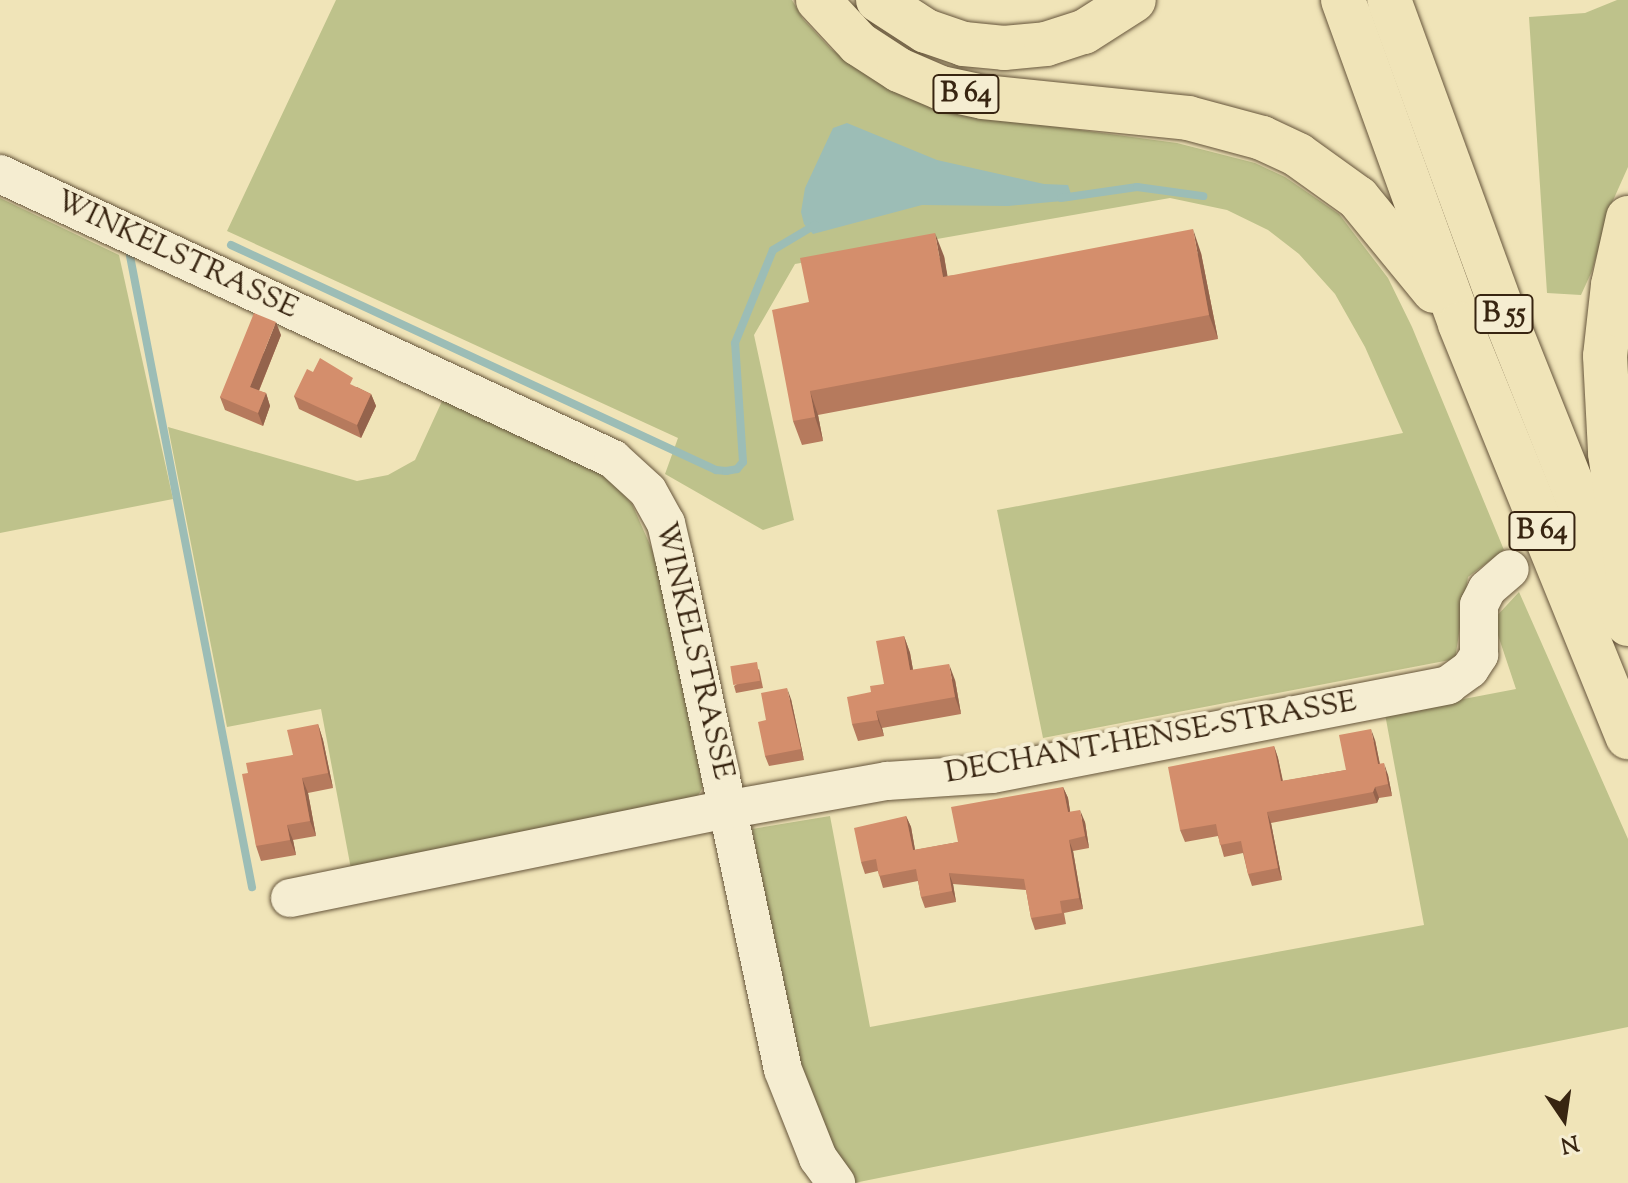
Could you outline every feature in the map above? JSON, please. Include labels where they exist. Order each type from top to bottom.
[{"type":"highway","name":"B 64","points":[[818,0],[859,44],[899,70],[941,88],[1012,101],[1188,118],[1250,134],[1298,155],[1328,174],[1366,206],[1460,324],[1628,737]]},
{"type":"highway","points":[[878,0],[926,31],[964,44],[1004,48],[1046,44],[1084,32],[1134,0]]},
{"type":"highway","name":"B 55","points":[[1343,0],[1460,324]]},
{"type":"highway","name":"B 55","points":[[1389,0],[1503,312],[1628,624]]},
{"type":"highway","name":"B 64","points":[[1628,218],[1613,285],[1605,356],[1610,453],[1628,575]]},
{"type":"street","name":"WINKELSTRASSE","points":[[0,174],[613,459],[648,491],[666,523],[730,810],[783,1070],[818,1158],[836,1183]]},
{"type":"street","name":"DECHANT-HENSE-STRASSE","points":[[290,898],[887,781],[992,774],[1448,685],[1470,669],[1479,655],[1479,605],[1487,589],[1510,569]]},
{"type":"green space","points":[[336,0],[792,0],[803,19],[831,49],[862,70],[983,117],[1177,143],[1255,163],[1285,177],[1339,214],[1388,278],[1412,327],[1504,550],[1468,577],[1455,659],[1043,738],[997,510],[1403,433],[1365,347],[1335,294],[1299,254],[1268,230],[1227,210],[1170,198],[795,264],[754,335],[794,520],[763,530],[665,474],[678,438],[227,231]]},
{"type":"green space","points":[[1617,0],[1628,0],[1628,167],[1611,205],[1592,271],[1581,295],[1547,293],[1529,17],[1585,13]]},
{"type":"green space","points":[[0,198],[119,255],[173,499],[0,533]]},
{"type":"green space","points":[[443,399],[605,473],[632,504],[658,563],[703,787],[693,804],[351,869],[321,709],[227,727],[168,427],[357,481],[388,475],[415,460]]},
{"type":"green space","points":[[1519,592],[1628,839],[1628,1027],[854,1183],[833,1154],[798,1065],[752,829],[830,816],[870,1027],[1424,925],[1385,714],[1516,689],[1493,620]]},
{"type":"water","points":[[847,123],[937,160],[1044,184],[1068,185],[1073,200],[1008,206],[922,205],[813,234],[804,224],[801,212],[805,188],[833,128]]},
{"type":"building","points":[[1193,229],[1209,315],[810,391],[815,417],[793,421],[772,310],[809,302],[800,258],[935,233],[943,277]]},
{"type":"building","points":[[254,313],[276,322],[250,387],[266,393],[258,413],[220,397]]},
{"type":"building","points":[[320,358],[353,378],[350,384],[371,394],[357,425],[294,396],[307,369],[313,372]]},
{"type":"building","points":[[904,636],[910,670],[949,664],[955,697],[876,711],[878,720],[852,724],[847,697],[871,692],[870,686],[884,684],[876,641]]},
{"type":"building","points":[[757,662],[760,681],[733,685],[730,666]]},
{"type":"building","points":[[787,688],[801,749],[765,756],[758,722],[766,720],[761,693]]},
{"type":"building","points":[[318,724],[328,773],[302,778],[310,821],[287,825],[290,840],[256,846],[242,774],[248,773],[246,763],[293,755],[287,730]]},
{"type":"building","points":[[1371,729],[1378,764],[1384,763],[1388,784],[1375,787],[1373,792],[1267,812],[1278,868],[1248,874],[1241,841],[1220,845],[1216,824],[1180,830],[1168,767],[1274,746],[1281,781],[1346,770],[1339,735]]},
{"type":"building","points":[[1063,787],[1068,812],[1080,810],[1085,836],[1069,840],[1079,898],[1060,901],[1062,913],[1031,918],[1024,879],[949,873],[952,891],[921,897],[916,869],[879,876],[876,859],[861,862],[854,828],[906,816],[913,850],[958,842],[951,807]]},
{"type":"waterway","points":[[1061,198],[1137,187],[1203,196]]},
{"type":"waterway","points":[[231,245],[716,470],[726,471],[737,469],[743,462],[735,343],[773,250],[815,225]]},
{"type":"waterway","points":[[130,256],[252,887]]}]
